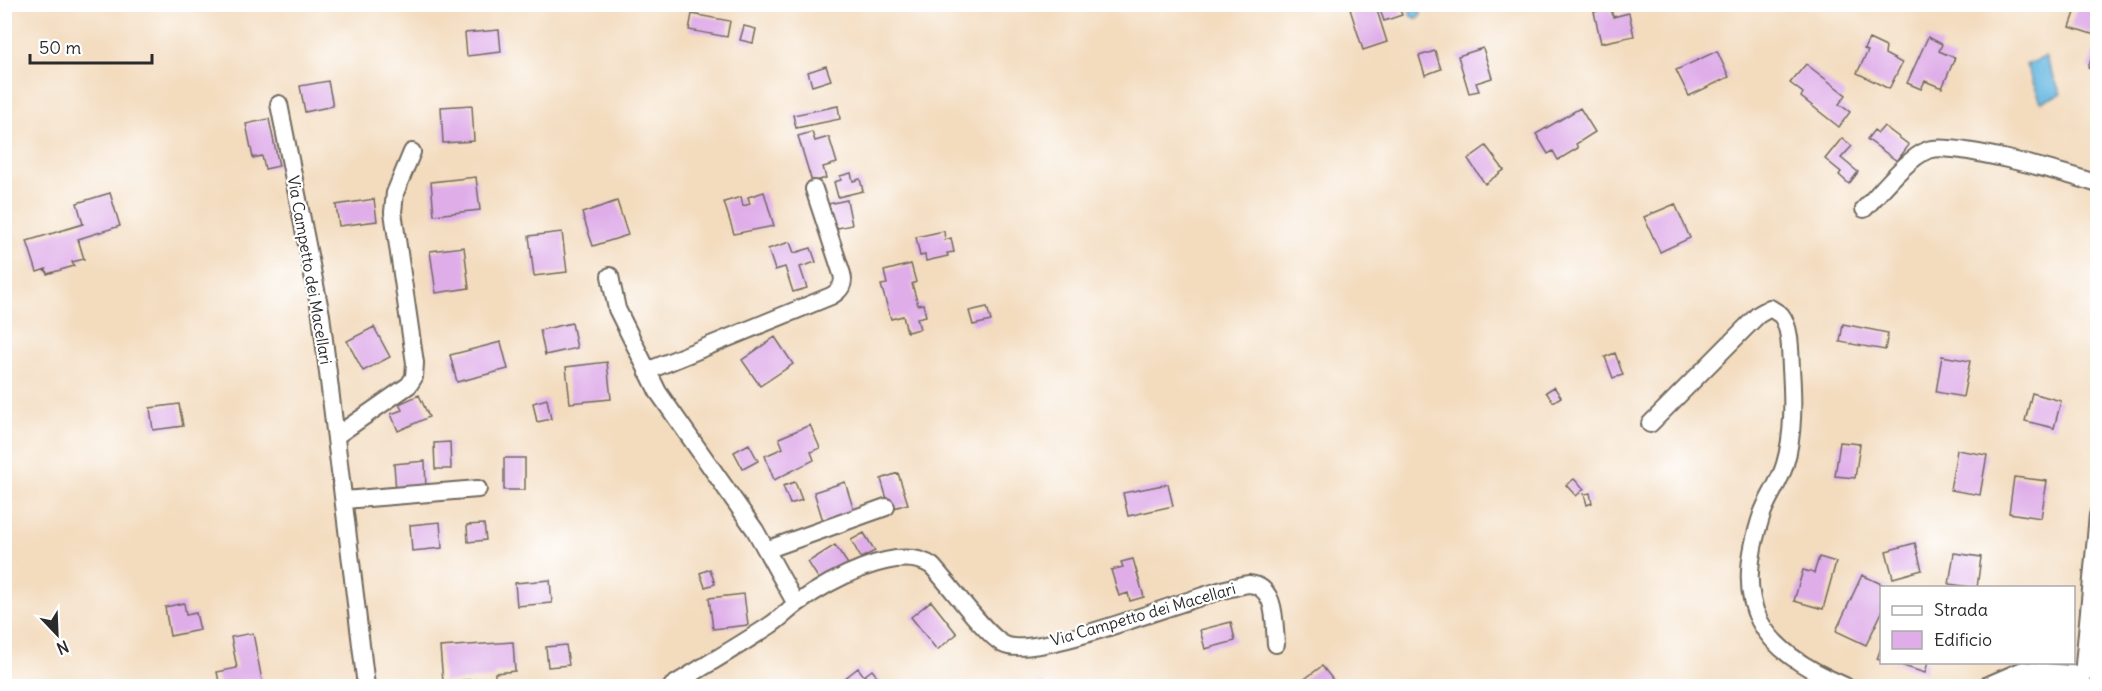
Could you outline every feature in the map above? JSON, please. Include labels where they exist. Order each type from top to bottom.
[{"type":"street","name":"Via Campetto dei Macellari","points":[[279,104],[321,315],[366,687]]},
{"type":"street","points":[[1864,209],[1913,159],[1932,149],[1949,148],[2035,165],[2097,184]]},
{"type":"street","points":[[336,436],[409,385],[414,377],[415,363],[393,212],[395,193],[412,152]]},
{"type":"street","points":[[647,371],[831,296],[839,290],[843,282],[842,274],[814,189]]},
{"type":"street","points":[[610,276],[617,309],[665,403],[766,550],[796,604]]},
{"type":"street","points":[[1650,424],[1758,315],[1770,308],[1781,315],[1789,347],[1791,422],[1784,466],[1765,507],[1755,540],[1750,573],[1751,603],[1759,623],[1775,643],[1815,671],[1845,687]]},
{"type":"street","points":[[344,500],[478,489]]},
{"type":"street","points":[[766,550],[886,507]]},
{"type":"street","points":[[1986,687],[2022,670],[2082,681],[2097,515]]},
{"type":"street","name":"Via Campetto dei Macellari","points":[[672,687],[769,627],[796,604],[864,567],[886,561],[914,559],[932,566],[998,641],[1010,647],[1019,648],[1120,624],[1240,586],[1253,584],[1263,588],[1270,598],[1276,644]]},
{"type":"water","points":[[1408,5],[1421,5],[1421,14],[1418,19],[1411,16]]},
{"type":"water","points":[[2045,57],[2061,94],[2041,102],[2026,65]]},
{"type":"building","points":[[1365,4],[1375,4],[1387,42],[1363,50],[1350,9]]},
{"type":"building","points":[[1378,4],[1398,4],[1402,15],[1384,21]]},
{"type":"building","points":[[1435,4],[1452,4],[1452,5],[1437,10]]},
{"type":"building","points":[[2000,4],[2034,4],[2034,8],[2000,8]]},
{"type":"building","points":[[2078,4],[2098,4],[2098,36],[2070,27]]},
{"type":"building","points":[[1611,8],[1613,17],[1629,13],[1634,36],[1601,43],[1594,12]]},
{"type":"building","points":[[692,14],[730,21],[727,37],[689,30]]},
{"type":"building","points":[[744,26],[756,29],[753,43],[740,40]]},
{"type":"building","points":[[499,30],[501,52],[467,56],[465,33]]},
{"type":"building","points":[[1928,37],[1942,44],[1939,51],[1955,58],[1942,88],[1925,81],[1921,89],[1907,83]]},
{"type":"building","points":[[1869,39],[1886,47],[1885,54],[1902,63],[1889,89],[1857,73],[1868,51],[1864,49]]},
{"type":"building","points":[[1483,48],[1492,78],[1476,83],[1479,91],[1469,93],[1458,56]]},
{"type":"building","points":[[2095,48],[2098,49],[2098,71],[2088,68]]},
{"type":"building","points":[[1435,51],[1441,69],[1425,75],[1419,56]]},
{"type":"building","points":[[1717,51],[1729,77],[1689,96],[1676,70]]},
{"type":"building","points":[[1806,64],[1846,95],[1839,104],[1850,112],[1839,127],[1801,97],[1803,93],[1790,83]]},
{"type":"building","points":[[826,66],[831,80],[812,86],[808,72]]},
{"type":"building","points":[[328,81],[333,106],[305,112],[300,86]]},
{"type":"building","points":[[472,105],[474,141],[443,143],[441,107]]},
{"type":"building","points":[[838,106],[840,119],[796,128],[793,115]]},
{"type":"building","points":[[1580,108],[1595,132],[1576,144],[1578,148],[1558,160],[1553,151],[1548,154],[1536,134]]},
{"type":"building","points":[[269,119],[279,166],[265,169],[262,156],[253,158],[246,124]]},
{"type":"building","points":[[1884,126],[1909,145],[1897,161],[1867,139],[1874,130],[1878,133]]},
{"type":"building","points":[[812,132],[815,141],[829,137],[837,163],[823,167],[826,178],[812,182],[798,136]]},
{"type":"building","points":[[1842,138],[1852,146],[1841,158],[1858,172],[1849,184],[1839,175],[1841,172],[1825,159]]},
{"type":"building","points":[[1486,146],[1504,170],[1485,184],[1468,159]]},
{"type":"building","points":[[851,173],[853,181],[860,179],[863,191],[838,197],[834,182],[841,180],[840,176]]},
{"type":"building","points":[[476,177],[480,210],[434,215],[431,182]]},
{"type":"building","points":[[764,192],[774,226],[734,234],[724,202],[741,197],[743,206],[750,204],[748,197]]},
{"type":"building","points":[[110,193],[120,226],[78,239],[84,259],[72,262],[74,266],[47,274],[46,269],[37,272],[27,241],[83,224],[77,203]]},
{"type":"building","points":[[374,199],[377,221],[339,226],[336,205]]},
{"type":"building","points":[[847,200],[852,225],[833,229],[828,204]]},
{"type":"building","points":[[617,201],[628,235],[593,246],[582,213]]},
{"type":"building","points":[[1675,204],[1690,238],[1660,252],[1644,217]]},
{"type":"building","points":[[944,231],[945,240],[951,238],[954,252],[947,253],[948,256],[926,261],[925,255],[920,256],[916,237]]},
{"type":"building","points":[[562,232],[567,272],[534,276],[529,236]]},
{"type":"building","points":[[790,242],[794,253],[811,248],[816,262],[800,267],[807,288],[793,292],[785,267],[775,270],[768,249]]},
{"type":"building","points":[[464,247],[469,288],[436,293],[430,251]]},
{"type":"building","points":[[911,264],[916,282],[912,284],[918,305],[923,304],[926,316],[917,318],[920,329],[907,332],[903,316],[891,319],[881,285],[887,284],[884,271]]},
{"type":"building","points":[[987,307],[991,321],[973,325],[969,311]]},
{"type":"building","points":[[572,323],[577,348],[545,355],[540,330]]},
{"type":"building","points":[[1843,324],[1888,333],[1885,350],[1840,342]]},
{"type":"building","points":[[374,327],[390,357],[363,371],[347,341]]},
{"type":"building","points":[[775,337],[793,364],[760,386],[742,360]]},
{"type":"building","points":[[501,342],[508,369],[457,382],[450,355]]},
{"type":"building","points":[[1615,353],[1623,375],[1613,378],[1605,357]]},
{"type":"building","points":[[1942,356],[1970,361],[1963,397],[1936,392]]},
{"type":"building","points":[[607,362],[611,399],[570,403],[566,367]]},
{"type":"building","points":[[1554,387],[1561,397],[1553,402],[1546,392]]},
{"type":"building","points":[[2032,393],[2061,401],[2054,428],[2025,421]]},
{"type":"building","points":[[419,395],[429,417],[398,431],[391,414],[402,410],[399,404]]},
{"type":"building","points":[[547,399],[551,419],[537,422],[533,403]]},
{"type":"building","points":[[179,404],[183,426],[153,430],[150,408]]},
{"type":"building","points":[[810,425],[820,448],[811,452],[814,460],[774,480],[765,456],[783,448],[779,438]]},
{"type":"building","points":[[450,442],[451,469],[435,469],[434,443]]},
{"type":"building","points":[[1840,442],[1860,444],[1855,478],[1835,476]]},
{"type":"building","points":[[749,444],[758,461],[743,469],[734,452]]},
{"type":"building","points":[[1957,450],[1987,455],[1980,495],[1950,490]]},
{"type":"building","points":[[504,458],[525,458],[525,490],[504,490]]},
{"type":"building","points":[[425,461],[426,490],[396,492],[394,464]]},
{"type":"building","points":[[898,473],[908,504],[890,509],[881,479]]},
{"type":"building","points":[[2014,477],[2047,481],[2041,518],[2009,513]]},
{"type":"building","points":[[1574,479],[1584,489],[1576,496],[1566,485]]},
{"type":"building","points":[[795,482],[802,500],[790,504],[783,486]]},
{"type":"building","points":[[845,482],[855,514],[824,524],[814,492]]},
{"type":"building","points":[[1168,484],[1173,506],[1128,516],[1123,493]]},
{"type":"building","points":[[1590,493],[1592,503],[1587,505],[1584,494]]},
{"type":"building","points":[[440,522],[442,548],[412,551],[410,525]]},
{"type":"building","points":[[484,524],[486,540],[468,542],[467,525]]},
{"type":"building","points":[[864,533],[875,551],[861,558],[851,540]]},
{"type":"building","points":[[1915,543],[1922,570],[1893,578],[1886,551]]},
{"type":"building","points":[[835,545],[850,567],[822,584],[808,562]]},
{"type":"building","points":[[1954,553],[1981,557],[1977,586],[1949,584]]},
{"type":"building","points":[[1819,557],[1836,562],[1823,609],[1794,601],[1803,570],[1814,573]]},
{"type":"building","points":[[1133,559],[1144,597],[1130,601],[1128,593],[1119,596],[1111,570],[1123,567],[1121,562]]},
{"type":"building","points":[[710,569],[715,584],[705,587],[700,573]]},
{"type":"building","points":[[1862,575],[1886,586],[1880,586],[1880,616],[1866,645],[1836,631]]},
{"type":"building","points":[[550,580],[552,603],[517,606],[515,583]]},
{"type":"building","points":[[744,594],[748,625],[713,629],[709,598]]},
{"type":"building","points":[[931,601],[957,634],[937,650],[911,617]]},
{"type":"building","points":[[184,603],[186,615],[196,613],[200,630],[170,636],[165,607]]},
{"type":"building","points":[[1231,622],[1235,641],[1205,649],[1200,630]]},
{"type":"building","points":[[253,633],[263,686],[220,686],[217,672],[237,668],[231,637]]},
{"type":"building","points":[[513,642],[515,671],[495,673],[495,678],[443,682],[440,647]]},
{"type":"building","points":[[566,645],[569,665],[548,667],[546,647]]},
{"type":"building","points":[[1897,664],[1927,664],[1925,673]]},
{"type":"building","points":[[1322,666],[1337,685],[1301,686],[1298,684]]},
{"type":"building","points":[[858,668],[864,676],[872,670],[885,686],[844,686],[840,682]]},
{"type":"building","points":[[1040,680],[1047,686],[1034,686]]}]
